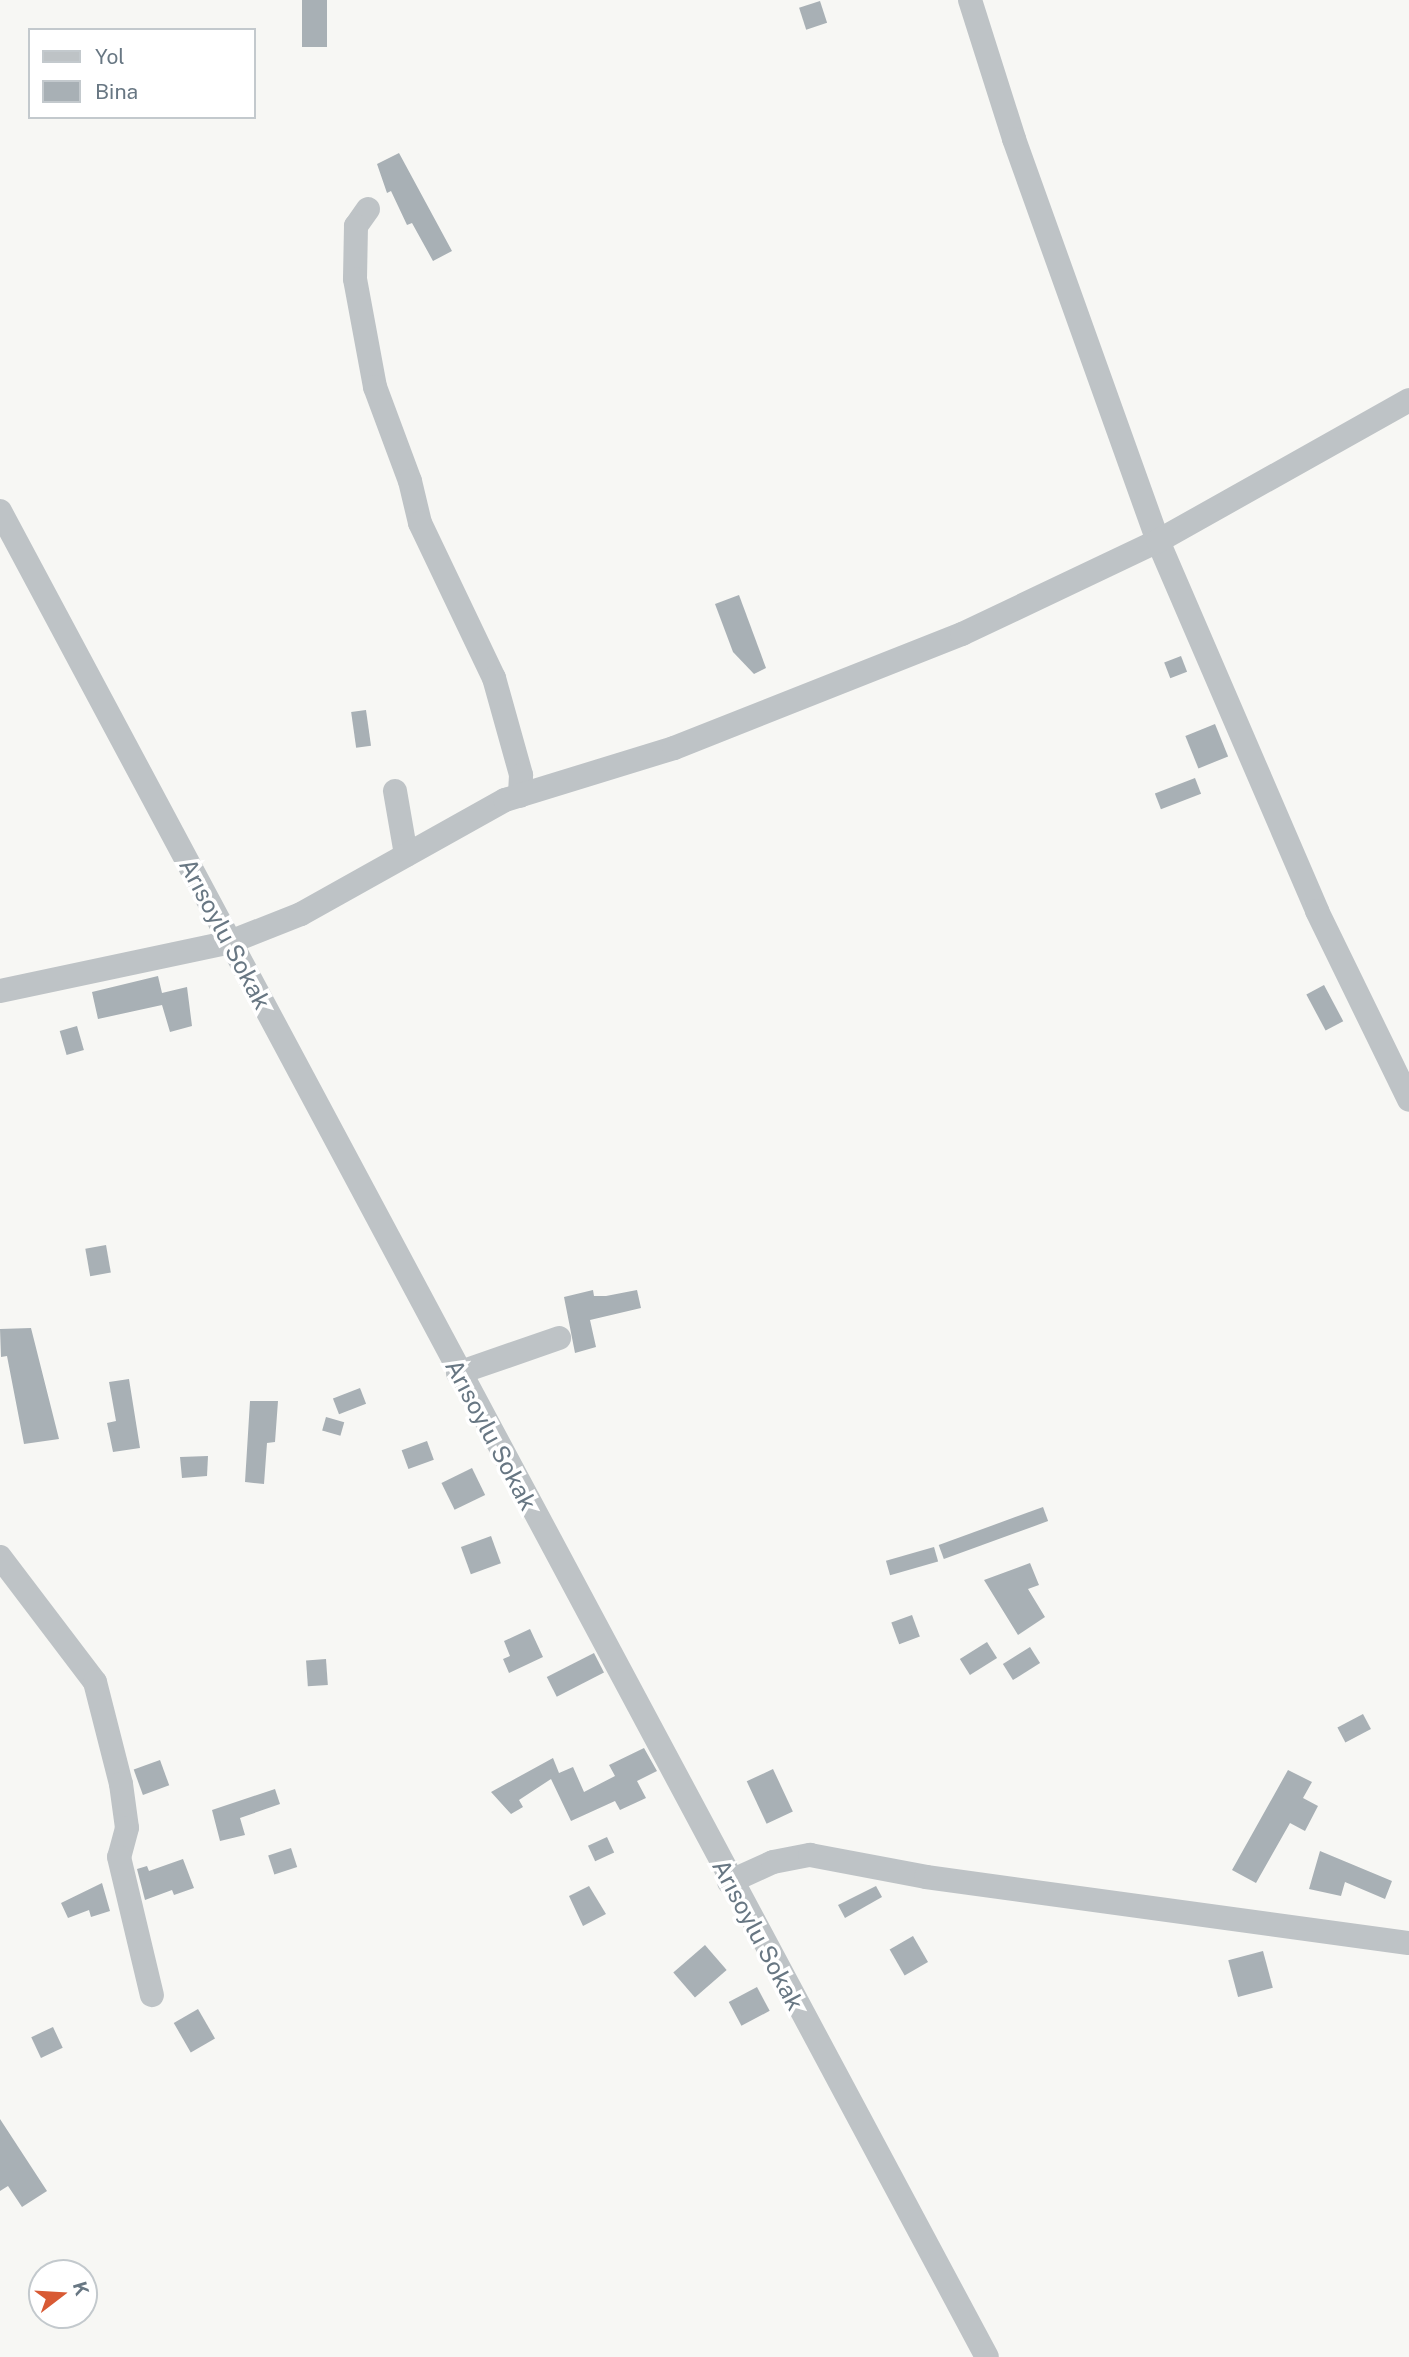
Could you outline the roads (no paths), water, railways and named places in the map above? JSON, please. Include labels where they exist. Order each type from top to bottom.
[{"type":"street","points":[[971,0],[1014,139],[1158,541],[1317,911],[1409,1100]]},
{"type":"street","points":[[368,209],[356,226],[355,279],[375,387],[410,481],[420,523],[494,678],[521,775],[520,796]]},
{"type":"street","points":[[0,991],[230,942],[301,914],[406,855],[520,796],[674,748],[962,634],[1158,541],[1409,400]]},
{"type":"street","name":"Arısoylu Sokak","points":[[0,511],[8,545],[230,942],[729,1882],[987,2357]]},
{"type":"street","points":[[395,791],[406,855]]},
{"type":"street","points":[[458,1373],[559,1338]]},
{"type":"street","points":[[0,1557],[95,1682],[121,1784],[127,1828],[120,1857],[152,1995]]},
{"type":"street","points":[[729,1882],[773,1862],[810,1855],[926,1877],[1409,1943]]}]
